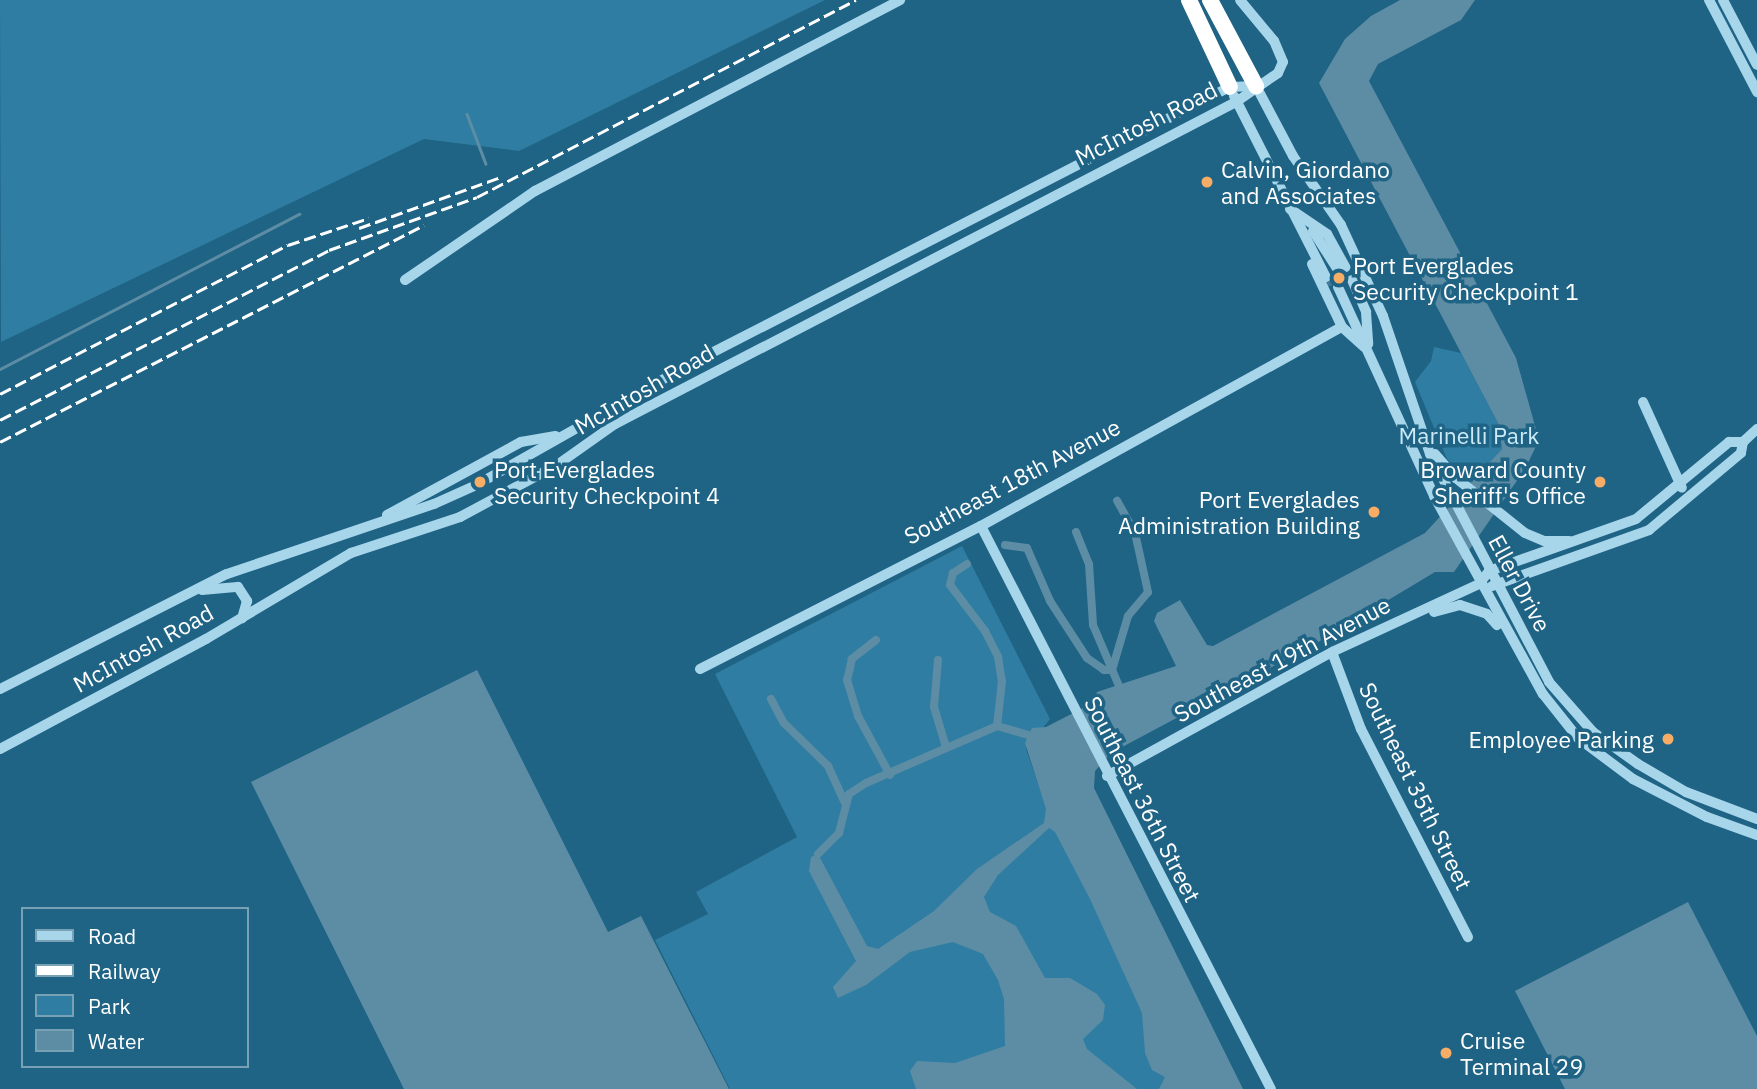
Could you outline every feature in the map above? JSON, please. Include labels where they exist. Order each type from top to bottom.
[{"type":"highway","points":[[1189,0],[1233,94]]},
{"type":"highway","points":[[1210,0],[1256,86]]},
{"type":"street","points":[[405,280],[535,191],[900,0]]},
{"type":"street","points":[[1233,94],[1256,86],[1280,70],[1283,57],[1240,0]]},
{"type":"street","points":[[1709,0],[1757,92]]},
{"type":"street","points":[[1723,0],[1757,65]]},
{"type":"street","name":"Eller Drive","points":[[1256,86],[1293,156],[1341,225],[1379,306],[1422,434],[1448,492],[1549,682],[1593,732],[1662,779],[1757,819]]},
{"type":"street","name":"Eller Drive","points":[[1233,94],[1342,327],[1369,351]]},
{"type":"street","name":"McIntosh Road","points":[[486,480],[715,351],[1233,94]]},
{"type":"street","name":"McIntosh Road","points":[[0,749],[242,618],[377,541],[460,517],[701,379],[1233,94]]},
{"type":"street","name":"Eller Drive","points":[[1288,207],[1335,272]]},
{"type":"street","name":"Eller Drive","points":[[1369,351],[1366,312],[1341,285],[1401,429],[1465,559],[1522,660],[1568,726],[1610,764],[1682,806],[1757,835]]},
{"type":"street","points":[[1366,312],[1379,306]]},
{"type":"street","name":"Southeast 18th Avenue","points":[[700,669],[981,526],[1342,327]]},
{"type":"street","points":[[701,379],[702,366],[715,351]]},
{"type":"street","points":[[1643,402],[1688,501]]},
{"type":"street","points":[[1401,429],[1422,434],[1465,485],[1501,515],[1545,541],[1589,539]]},
{"type":"street","points":[[1479,584],[1498,587],[1637,536],[1688,501],[1741,453],[1743,442],[1757,429]]},
{"type":"street","name":"McIntosh Road","points":[[366,527],[521,442],[564,434]]},
{"type":"street","points":[[1489,571],[1589,539],[1636,519],[1681,485],[1729,442],[1743,442]]},
{"type":"street","name":"McIntosh Road","points":[[0,689],[227,573],[366,527],[474,486]]},
{"type":"street","name":"Southeast 36th Street","points":[[981,526],[1072,708],[1271,1089]]},
{"type":"street","name":"Southeast 19th Avenue","points":[[1105,772],[1332,652],[1479,584],[1489,571]]},
{"type":"street","points":[[190,592],[239,587],[247,601],[242,618]]},
{"type":"street","points":[[1347,645],[1360,646],[1419,618],[1460,605],[1494,618],[1506,642],[1522,660]]},
{"type":"street","name":"Southeast 35th Street","points":[[1332,652],[1361,729],[1468,937]]},
{"type":"green space","points":[[0,0],[825,0],[519,151],[424,139],[1,342]]},
{"type":"green space","name":"Marinelli Park","points":[[1434,347],[1461,353],[1499,425],[1502,449],[1471,484],[1447,459],[1415,382],[1431,361]]},
{"type":"green space","points":[[962,546],[1050,719],[1026,749],[1044,801],[1187,1089],[730,1089],[655,940],[708,914],[696,892],[797,837],[715,674]]},
{"type":"water","points":[[1400,0],[1475,0],[1461,20],[1378,64],[1369,81],[1516,358],[1539,440],[1525,469],[1454,572],[1435,572],[1315,644],[1111,753],[1095,771],[1094,788],[1243,1089],[1159,1089],[1165,1077],[1152,1070],[1145,1053],[1142,1013],[1090,899],[1055,832],[1049,828],[998,875],[984,897],[990,912],[1016,926],[1045,978],[1070,978],[1097,994],[1105,1005],[1103,1020],[1083,1039],[1087,1049],[1137,1089],[916,1089],[910,1071],[917,1061],[955,1063],[1005,1046],[1004,999],[998,980],[983,954],[953,942],[910,952],[866,985],[838,998],[833,987],[856,961],[809,871],[811,857],[818,854],[867,946],[878,949],[934,911],[977,869],[1044,823],[1046,809],[1025,743],[1032,728],[1046,727],[1087,706],[1097,692],[1176,666],[1154,621],[1157,613],[1180,600],[1207,645],[1213,646],[1425,533],[1502,449],[1499,425],[1319,83],[1345,39],[1371,16]]},
{"type":"water","points":[[477,670],[608,932],[641,916],[729,1089],[404,1089],[251,782]]},
{"type":"water","points":[[1688,902],[1757,1036],[1757,1089],[1565,1089],[1515,991]]},
{"type":"waterway","points":[[467,114],[486,164]]},
{"type":"waterway","points":[[0,369],[299,214]]},
{"type":"waterway","points":[[1005,545],[1027,548],[1050,601],[1087,658],[1104,670],[1112,670],[1128,616],[1148,592],[1135,533],[1117,501]]},
{"type":"waterway","points":[[1076,532],[1089,564],[1093,625],[1119,686]]},
{"type":"waterway","points":[[967,564],[953,573],[950,585],[985,631],[998,657],[1002,681],[997,726]]},
{"type":"waterway","points":[[876,640],[852,659],[847,680],[858,716],[890,775]]},
{"type":"waterway","points":[[938,660],[934,707],[946,747]]},
{"type":"waterway","points":[[771,699],[784,723],[828,766],[845,803]]},
{"type":"waterway","points":[[818,854],[839,833],[849,794],[866,783],[997,726],[1028,735]]},
{"type":"tunnel","points":[[1338,270],[1344,284]]},
{"type":"tunnel","points":[[1326,277],[1332,290]]},
{"type":"railway","points":[[0,420],[329,250],[477,197],[856,0]]},
{"type":"railway","points":[[359,228],[501,177]]},
{"type":"railway","points":[[0,394],[288,245],[369,218]]},
{"type":"railway","points":[[0,442],[424,225]]},
{"type":"place","name":"Calvin, Giordano and Associates","points":[[1207,182]]},
{"type":"place","name":"Port Everglades Security Checkpoint 1","points":[[1339,278]]},
{"type":"place","name":"Port Everglades Security Checkpoint 4","points":[[480,482]]},
{"type":"place","name":"Broward County Sheriff's Office","points":[[1600,482]]},
{"type":"place","name":"Port Everglades Administration Building","points":[[1374,512]]},
{"type":"place","name":"Employee Parking","points":[[1668,739]]},
{"type":"place","name":"Cruise Terminal 29","points":[[1446,1053]]}]
